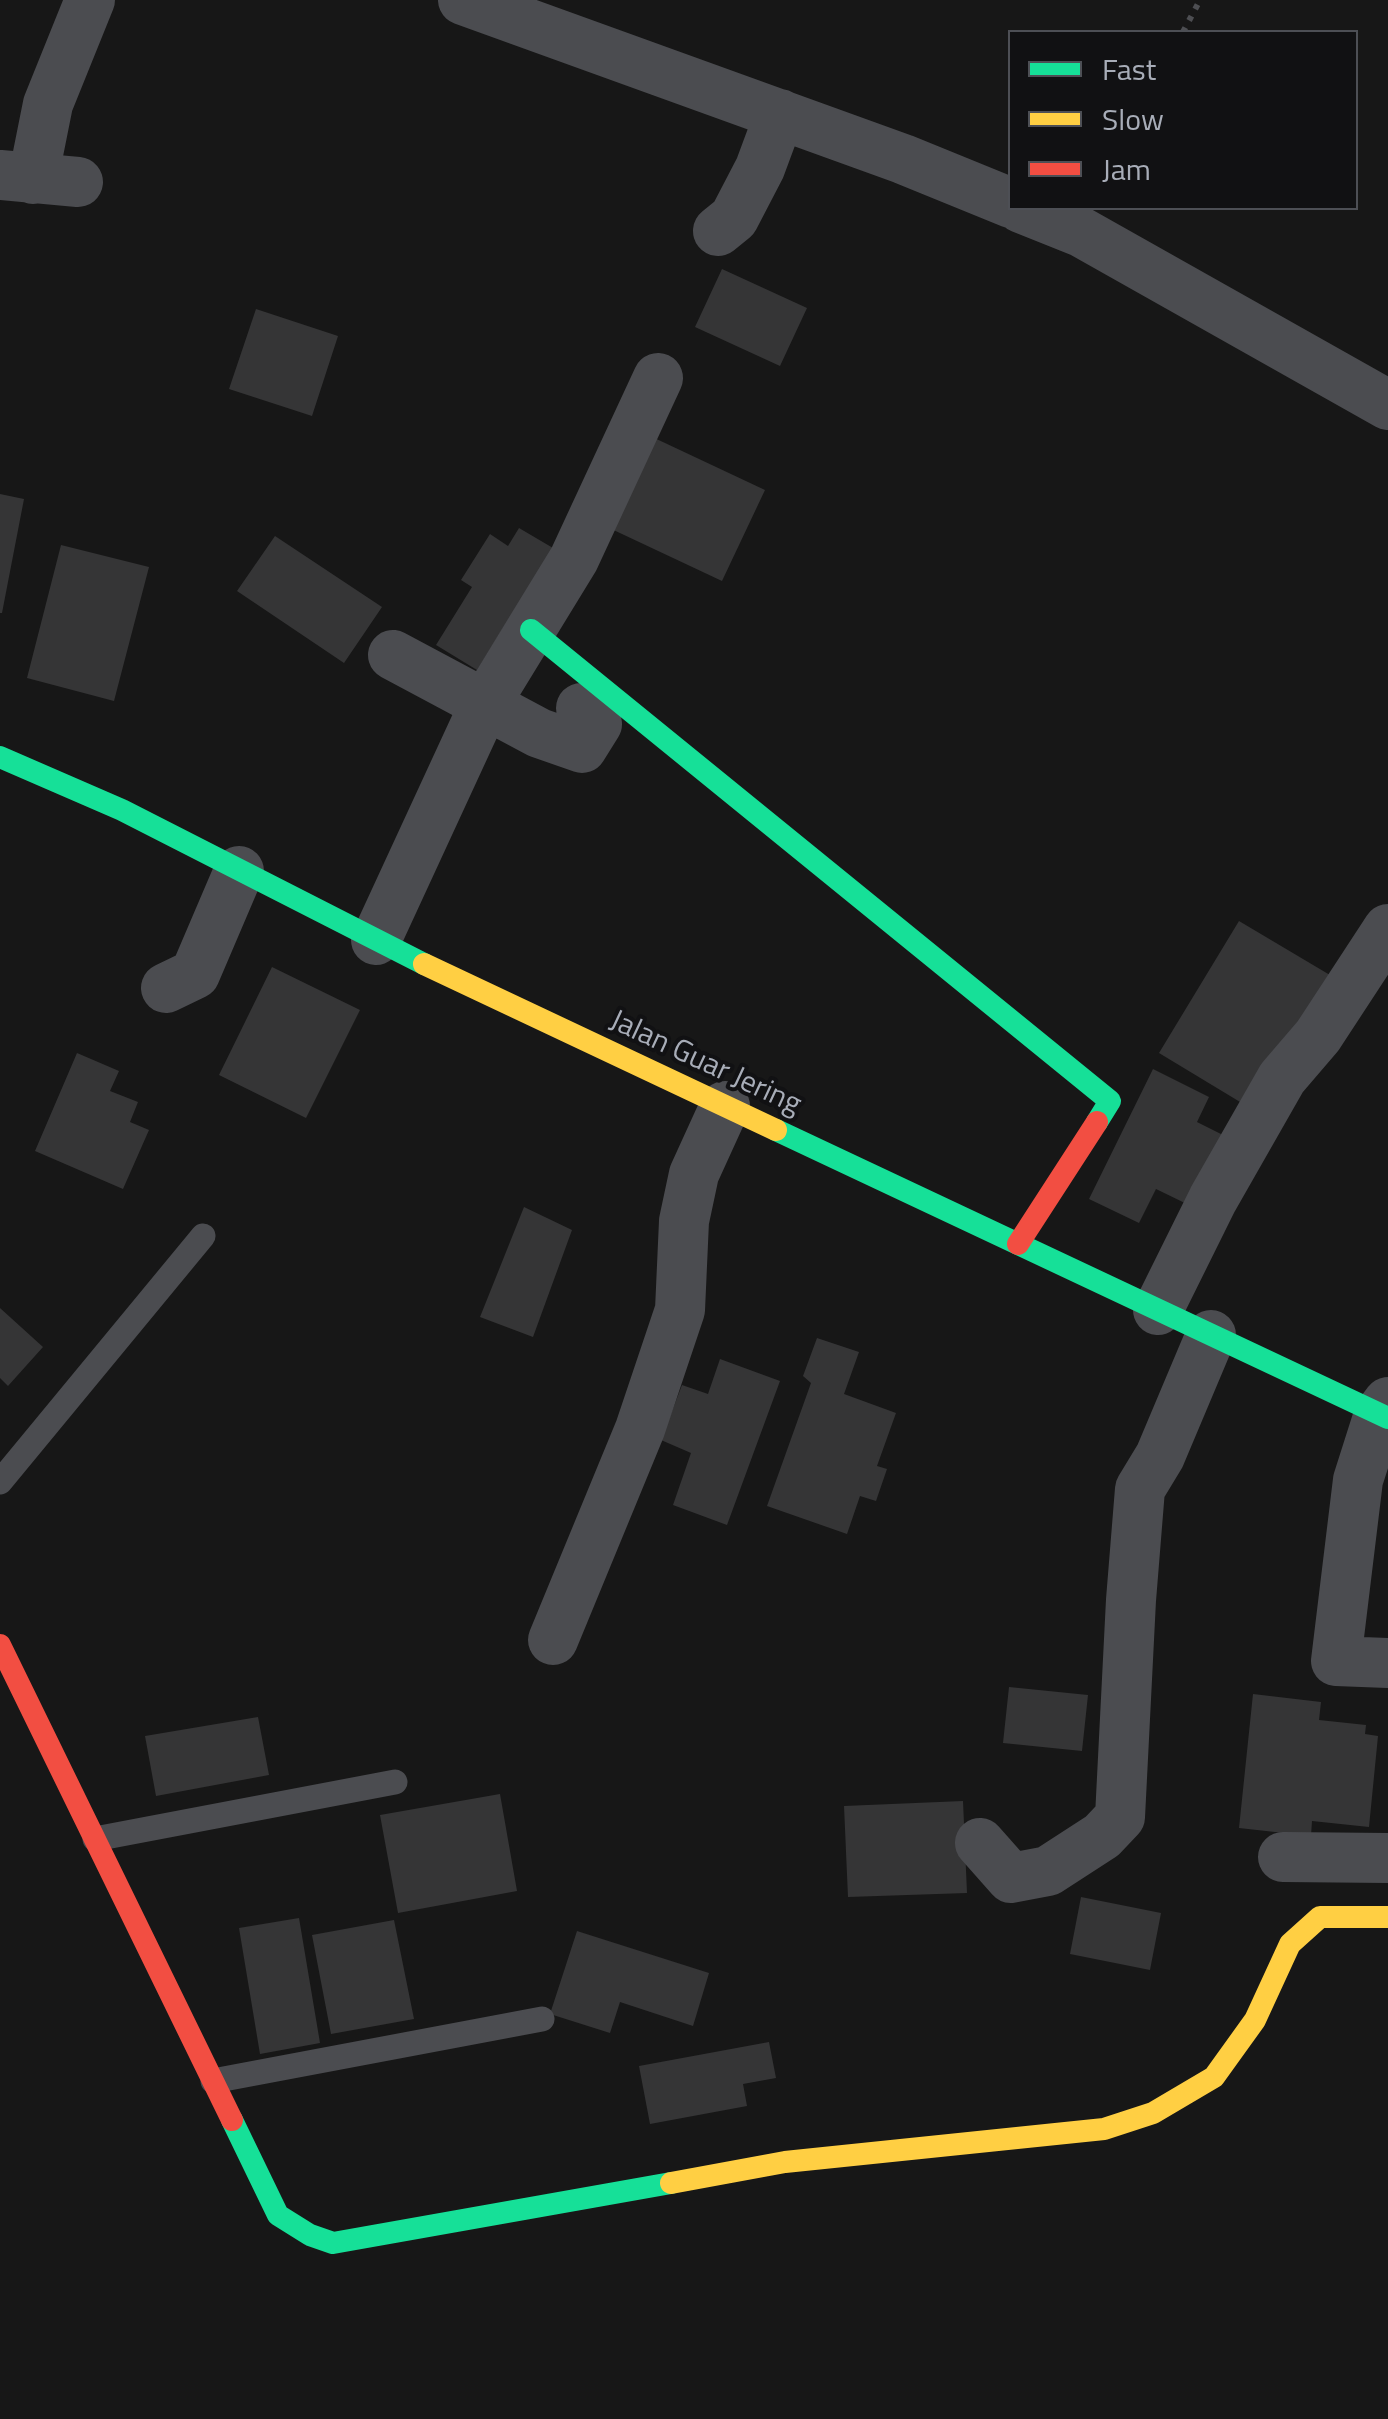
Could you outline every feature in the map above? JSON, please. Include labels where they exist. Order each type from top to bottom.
[{"type":"street","points":[[37,179],[48,104],[90,0]]},
{"type":"street","points":[[462,0],[771,139],[1008,202]]},
{"type":"street","points":[[718,231],[734,218],[771,139]]},
{"type":"street","points":[[1025,210],[1081,232],[1388,405]]},
{"type":"street","points":[[376,940],[484,706],[574,559],[658,378]]},
{"type":"street","points":[[531,630],[1110,1100],[1018,1244]]},
{"type":"street","points":[[393,655],[484,706],[539,733],[582,748],[597,724],[581,708]]},
{"type":"street","name":"Jalan Guar Jering","points":[[0,757],[122,810],[376,940],[724,1106],[1211,1335],[1385,1411]]},
{"type":"street","points":[[166,988],[195,974],[238,871]]},
{"type":"street","points":[[1158,1310],[1213,1198],[1282,1078],[1318,1036],[1388,929]]},
{"type":"street","points":[[553,1640],[640,1429],[680,1310],[684,1222],[694,1174],[724,1106]]},
{"type":"street","points":[[980,1843],[1010,1878],[1048,1871],[1102,1836],[1120,1817],[1140,1489],[1160,1456],[1211,1335]]},
{"type":"street","points":[[1385,1411],[1358,1480],[1336,1661],[1388,1663]]},
{"type":"street","points":[[0,1644],[278,2214],[310,2235],[333,2243],[784,2162],[1104,2129],[1152,2113],[1214,2077],[1254,2020],[1290,1944],[1320,1917],[1388,1917]]},
{"type":"street","points":[[1282,1857],[1388,1858]]},
{"type":"lane","points":[[0,1482],[203,1236]]},
{"type":"lane","points":[[95,1839],[394,1782]]},
{"type":"lane","points":[[213,2081],[542,2019]]},
{"type":"path","points":[[1184,30],[1200,0]]},
{"type":"building","points":[[722,269],[807,308],[780,366],[695,327]]},
{"type":"building","points":[[256,309],[338,336],[312,416],[229,389]]},
{"type":"building","points":[[648,435],[765,490],[722,581],[605,526]]},
{"type":"building","points":[[0,494],[24,499],[2,613],[0,613]]},
{"type":"building","points":[[519,528],[553,548],[477,670],[436,645],[472,587],[461,580],[490,534],[508,546]]},
{"type":"building","points":[[275,536],[382,607],[344,663],[237,591]]},
{"type":"building","points":[[61,545],[149,567],[114,701],[27,678]]},
{"type":"building","points":[[1239,921],[1335,978],[1255,1111],[1159,1053]]},
{"type":"building","points":[[272,967],[360,1010],[306,1118],[219,1075]]},
{"type":"building","points":[[77,1053],[119,1071],[110,1091],[138,1102],[130,1122],[149,1130],[123,1189],[35,1151]]},
{"type":"building","points":[[1153,1069],[1209,1097],[1197,1122],[1225,1136],[1191,1206],[1156,1189],[1139,1223],[1089,1199]]},
{"type":"building","points":[[524,1207],[572,1230],[533,1337],[480,1317]]},
{"type":"building","points":[[0,1308],[43,1347],[8,1386],[0,1378]]},
{"type":"building","points":[[817,1338],[859,1352],[844,1394],[896,1413],[877,1466],[887,1469],[876,1501],[860,1496],[847,1534],[767,1506],[811,1383],[803,1376]]},
{"type":"building","points":[[720,1359],[780,1381],[727,1525],[673,1505],[691,1453],[661,1440],[682,1385],[708,1394]]},
{"type":"building","points":[[1009,1687],[1088,1695],[1082,1751],[1003,1743]]},
{"type":"building","points":[[1253,1694],[1321,1702],[1319,1720],[1366,1725],[1365,1734],[1378,1736],[1369,1827],[1312,1821],[1311,1836],[1239,1828]]},
{"type":"building","points":[[258,1717],[269,1775],[156,1796],[145,1736]]},
{"type":"building","points":[[500,1794],[517,1891],[398,1913],[380,1815]]},
{"type":"building","points":[[963,1801],[967,1893],[848,1897],[844,1806]]},
{"type":"building","points":[[1081,1897],[1161,1913],[1150,1970],[1070,1954]]},
{"type":"building","points":[[299,1918],[320,2043],[260,2054],[239,1928]]},
{"type":"building","points":[[394,1920],[414,2019],[331,2034],[312,1935]]},
{"type":"building","points":[[577,1931],[709,1973],[693,2026],[620,2002],[610,2033],[550,2014]]},
{"type":"building","points":[[769,2042],[776,2078],[743,2084],[747,2106],[650,2124],[639,2066]]},
{"type":"traffic: fast","points":[[531,630],[1110,1101],[1097,1122]]},
{"type":"traffic: fast","points":[[0,757],[122,810],[424,964]]},
{"type":"traffic: fast","points":[[776,1130],[1388,1418]]},
{"type":"traffic: fast","points":[[232,2120],[278,2215],[310,2235],[333,2243],[671,2183]]},
{"type":"traffic: slow","points":[[424,964],[776,1130]]},
{"type":"traffic: slow","points":[[671,2183],[785,2162],[1104,2129],[1153,2113],[1214,2077],[1255,2020],[1290,1944],[1320,1917],[1388,1917]]},
{"type":"traffic: jam","points":[[1018,1244],[1097,1122]]},
{"type":"traffic: jam","points":[[0,1645],[232,2120]]}]
